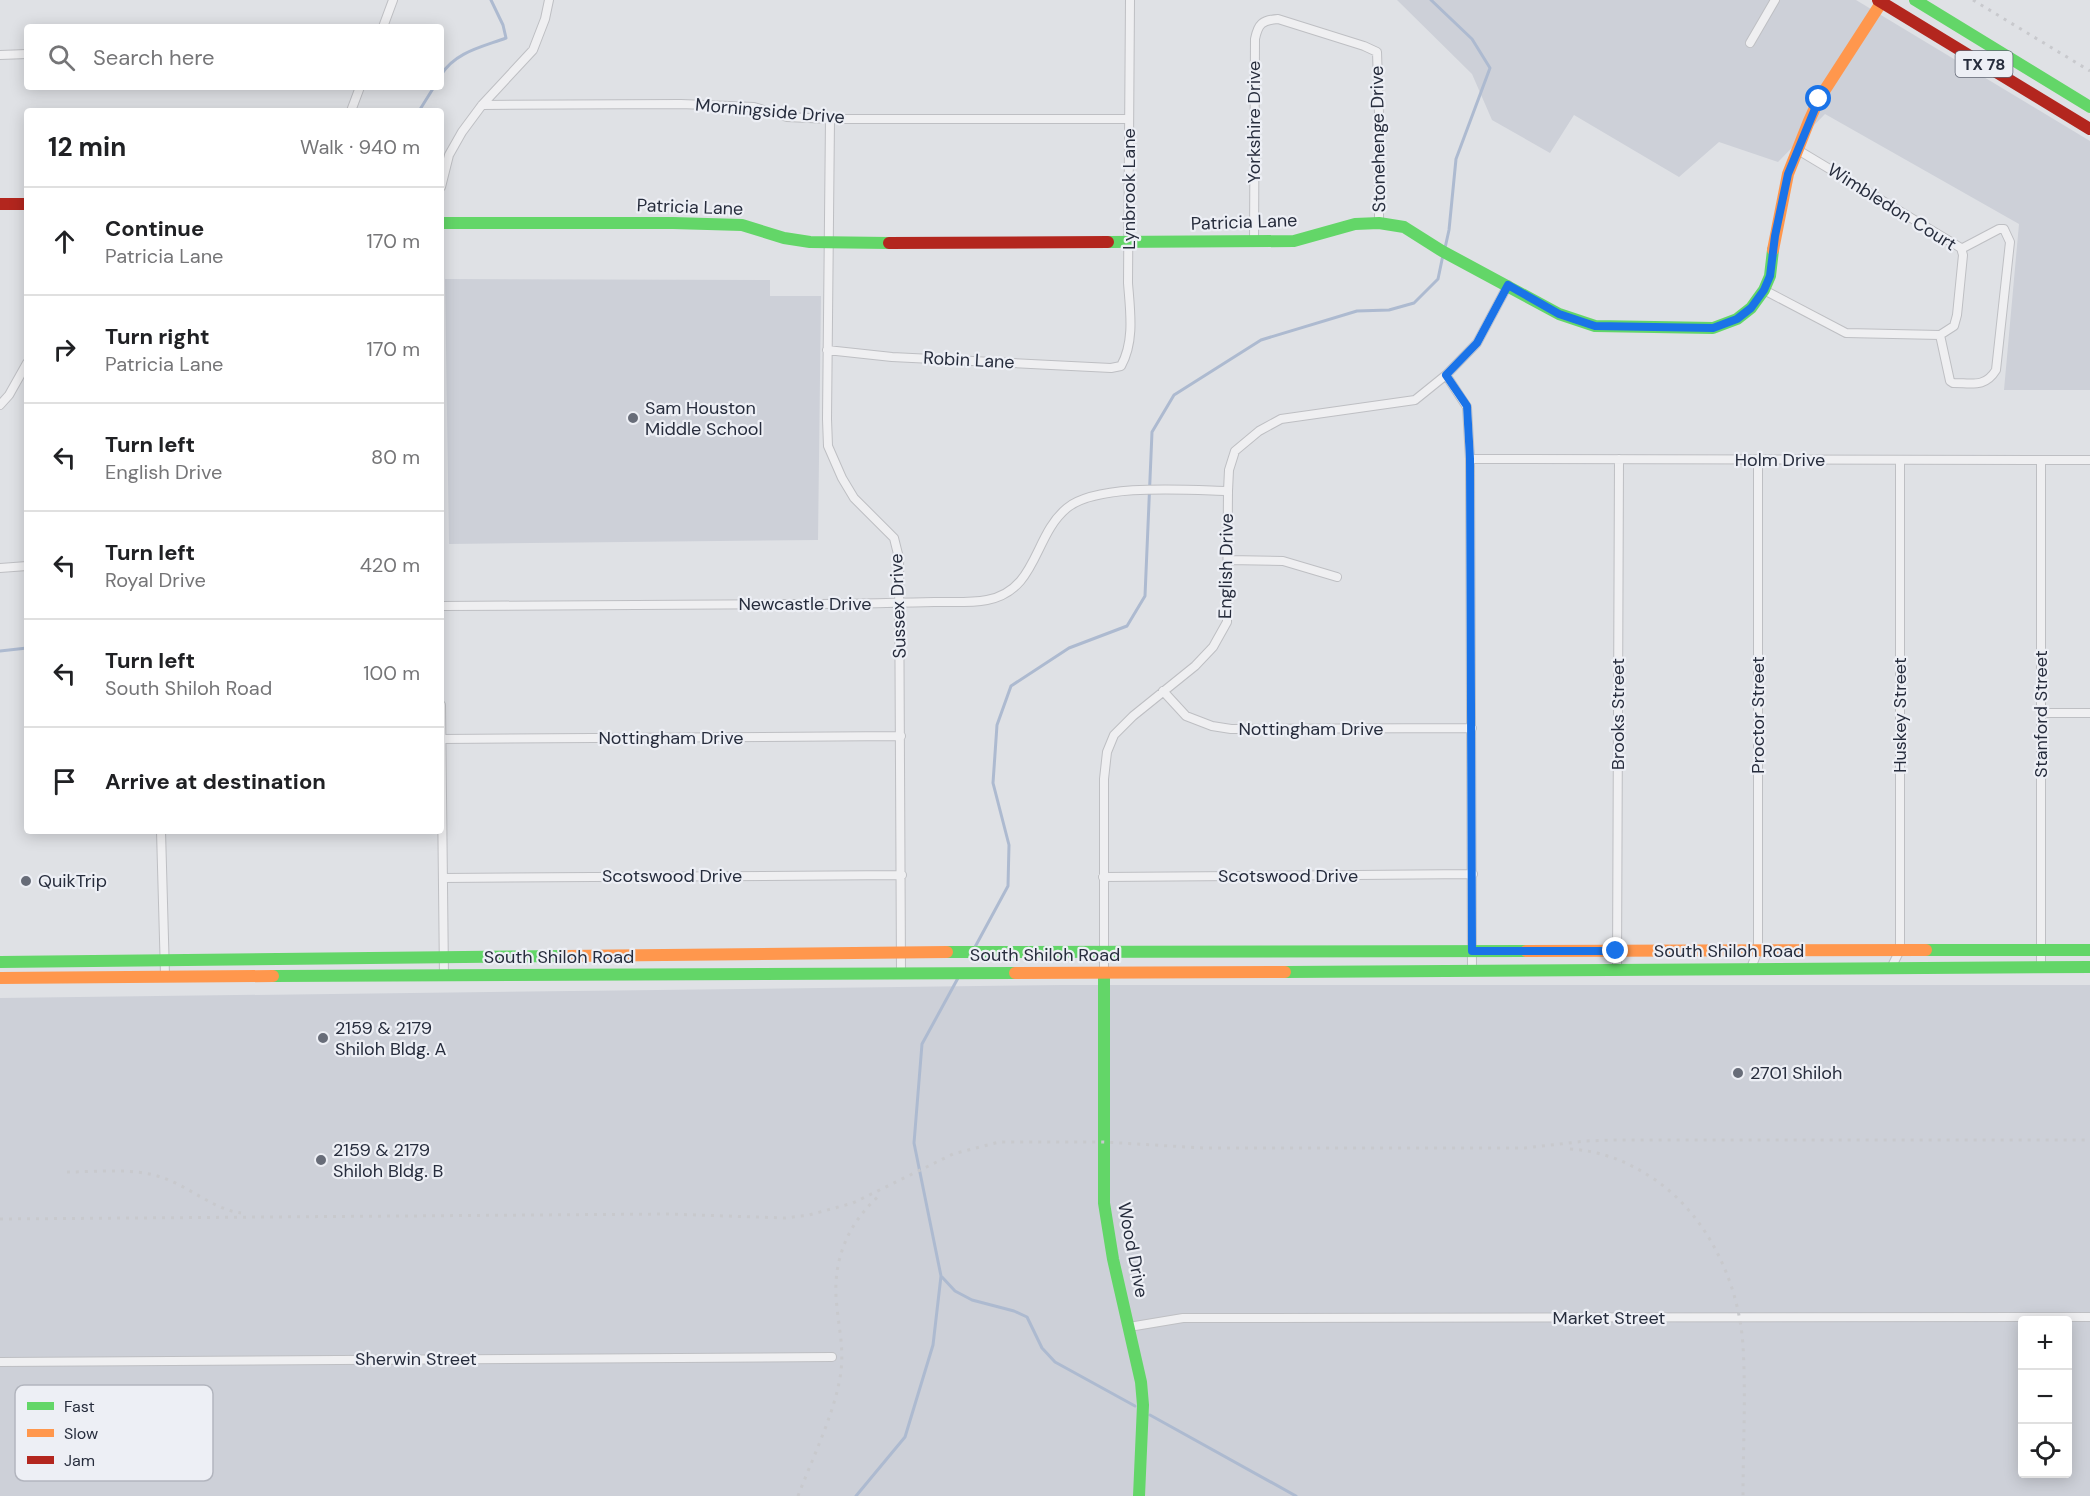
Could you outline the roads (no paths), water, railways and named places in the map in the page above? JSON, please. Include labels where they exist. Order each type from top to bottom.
[{"type":"main road","name":"TX 78","points":[[1915,0],[2090,107]]},
{"type":"main road","name":"TX 78","points":[[1881,1],[2090,129]]},
{"type":"main road","name":"Patricia Lane","points":[[444,223],[742,225],[784,238],[829,243],[1294,241],[1355,224],[1379,223],[1404,227],[1446,253],[1559,314],[1595,326],[1713,328],[1737,319],[1751,308],[1764,290],[1772,264],[1775,236],[1788,174],[1819,99],[1881,1]]},
{"type":"main road","points":[[0,204],[24,204]]},
{"type":"main road","name":"South Shiloh Road","points":[[0,962],[901,952],[2090,950]]},
{"type":"main road","name":"South Shiloh Road","points":[[0,978],[165,975],[444,976],[901,972],[1104,974],[1472,969],[2090,967]]},
{"type":"main road","name":"Wood Drive","points":[[1104,974],[1104,1203],[1111,1248],[1142,1382],[1139,1496]]},
{"type":"street","points":[[384,24],[393,0]]},
{"type":"street","points":[[444,175],[449,155],[462,132],[482,105],[533,50],[545,19],[549,0]]},
{"type":"street","name":"Lynbrook Lane","points":[[1111,368],[1120,366],[1128,348],[1130,328],[1130,0]]},
{"type":"street","points":[[1749,43],[1775,0]]},
{"type":"street","name":"Stonehenge Drive","points":[[1255,39],[1257,27],[1265,20],[1278,19],[1377,52],[1380,113],[1379,223]]},
{"type":"street","name":"Yorkshire Drive","points":[[1254,242],[1255,39]]},
{"type":"street","points":[[0,55],[24,54]]},
{"type":"street","points":[[352,108],[359,90]]},
{"type":"street","name":"Morningside Drive","points":[[482,105],[681,104],[754,107],[787,117],[830,119],[1129,119]]},
{"type":"street","name":"Sussex Drive","points":[[830,119],[828,446],[854,498],[894,538],[899,558],[901,972]]},
{"type":"street","name":"Wimbledon Court","points":[[1798,150],[1961,249],[1963,255],[1957,315],[1954,326],[1940,335]]},
{"type":"street","points":[[1764,290],[1846,333],[1940,335],[1950,381],[1978,383],[1988,381],[1996,370],[2010,242],[2004,230],[2000,229],[1961,249]]},
{"type":"street","name":"English Drive","points":[[1104,974],[1104,779],[1107,752],[1114,735],[1133,716],[1201,660],[1213,647],[1227,622],[1228,491],[1229,470],[1235,451],[1259,431],[1281,420],[1415,400],[1446,375],[1477,343],[1508,285]]},
{"type":"street","name":"Robin Lane","points":[[827,350],[892,357],[1111,368]]},
{"type":"street","points":[[0,405],[9,395],[24,368]]},
{"type":"street","points":[[1446,375],[1467,406],[1470,459],[1472,969]]},
{"type":"street","name":"Holm Drive","points":[[1470,459],[2090,460]]},
{"type":"street","name":"Brooks Street","points":[[1617,969],[1619,459]]},
{"type":"street","name":"Proctor Street","points":[[1751,968],[1758,950],[1760,500],[1758,459]]},
{"type":"street","name":"Huskey Street","points":[[1891,968],[1900,950],[1900,460]]},
{"type":"street","name":"Stanford Street","points":[[2041,460],[2041,967]]},
{"type":"street","name":"Newcastle Drive","points":[[444,606],[985,601],[999,597],[1015,588],[1029,572],[1044,539],[1068,507],[1094,495],[1113,491],[1146,490],[1228,491]]},
{"type":"street","points":[[1228,560],[1283,561],[1337,577]]},
{"type":"street","points":[[0,568],[24,566]]},
{"type":"street","name":"Nottingham Drive","points":[[1163,691],[1186,716],[1212,726],[1231,729],[1472,728]]},
{"type":"street","points":[[2041,713],[2090,713]]},
{"type":"street","name":"Nottingham Drive","points":[[444,739],[901,736]]},
{"type":"street","points":[[161,834],[165,975]]},
{"type":"street","points":[[442,834],[444,976]]},
{"type":"street","name":"Scotswood Drive","points":[[1103,877],[1473,874]]},
{"type":"street","name":"Scotswood Drive","points":[[443,878],[902,875]]},
{"type":"street","name":"Market Street","points":[[1129,1327],[1183,1318],[2090,1317]]},
{"type":"street","name":"Sherwin Street","points":[[0,1362],[832,1357]]},
{"type":"waterway","points":[[444,71],[461,56],[506,38],[503,25],[491,0]]},
{"type":"waterway","points":[[1431,0],[1472,39],[1490,68],[1456,159],[1445,248]]},
{"type":"waterway","points":[[421,108],[432,90]]},
{"type":"waterway","points":[[975,947],[1008,886],[1009,845],[993,783],[997,725],[1011,686],[1069,648],[1127,626],[1145,596],[1152,432],[1174,395],[1261,340],[1357,311],[1389,310],[1414,303],[1438,279],[1443,255]]},
{"type":"waterway","points":[[0,651],[24,648]]},
{"type":"waterway","points":[[856,1496],[905,1437],[933,1345],[941,1276],[914,1143],[922,1044],[958,978]]},
{"type":"waterway","points":[[942,1277],[955,1291],[972,1300],[1014,1311],[1027,1317],[1042,1348],[1055,1362],[1135,1406]]},
{"type":"waterway","points":[[1150,1415],[1296,1496]]},
{"type":"railway","points":[[1973,0],[2090,71]]},
{"type":"railway","points":[[0,1219],[668,1214],[785,1218],[809,1215],[853,1203],[953,1154],[999,1142],[1104,1142],[1203,1148],[1525,1148],[1614,1140],[2090,1140]]},
{"type":"railway","points":[[1570,1149],[1614,1158],[1654,1179],[1690,1211],[1717,1252],[1735,1298],[1743,1346],[1743,1496]]},
{"type":"railway","points":[[67,1172],[121,1171],[161,1177],[214,1204],[241,1213]]},
{"type":"railway","points":[[798,1496],[826,1425],[839,1383],[842,1350],[836,1281],[841,1253],[860,1216],[880,1195]]},
{"type":"place","name":"Sam Houston Middle School","points":[[633,418]]},
{"type":"place","name":"QuikTrip","points":[[26,881]]},
{"type":"place","name":"2159 & 2179 Shiloh Bldg. A","points":[[323,1038]]},
{"type":"place","name":"2701 Shiloh","points":[[1738,1073]]},
{"type":"place","name":"2159 & 2179 Shiloh Bldg. B","points":[[321,1160]]}]
